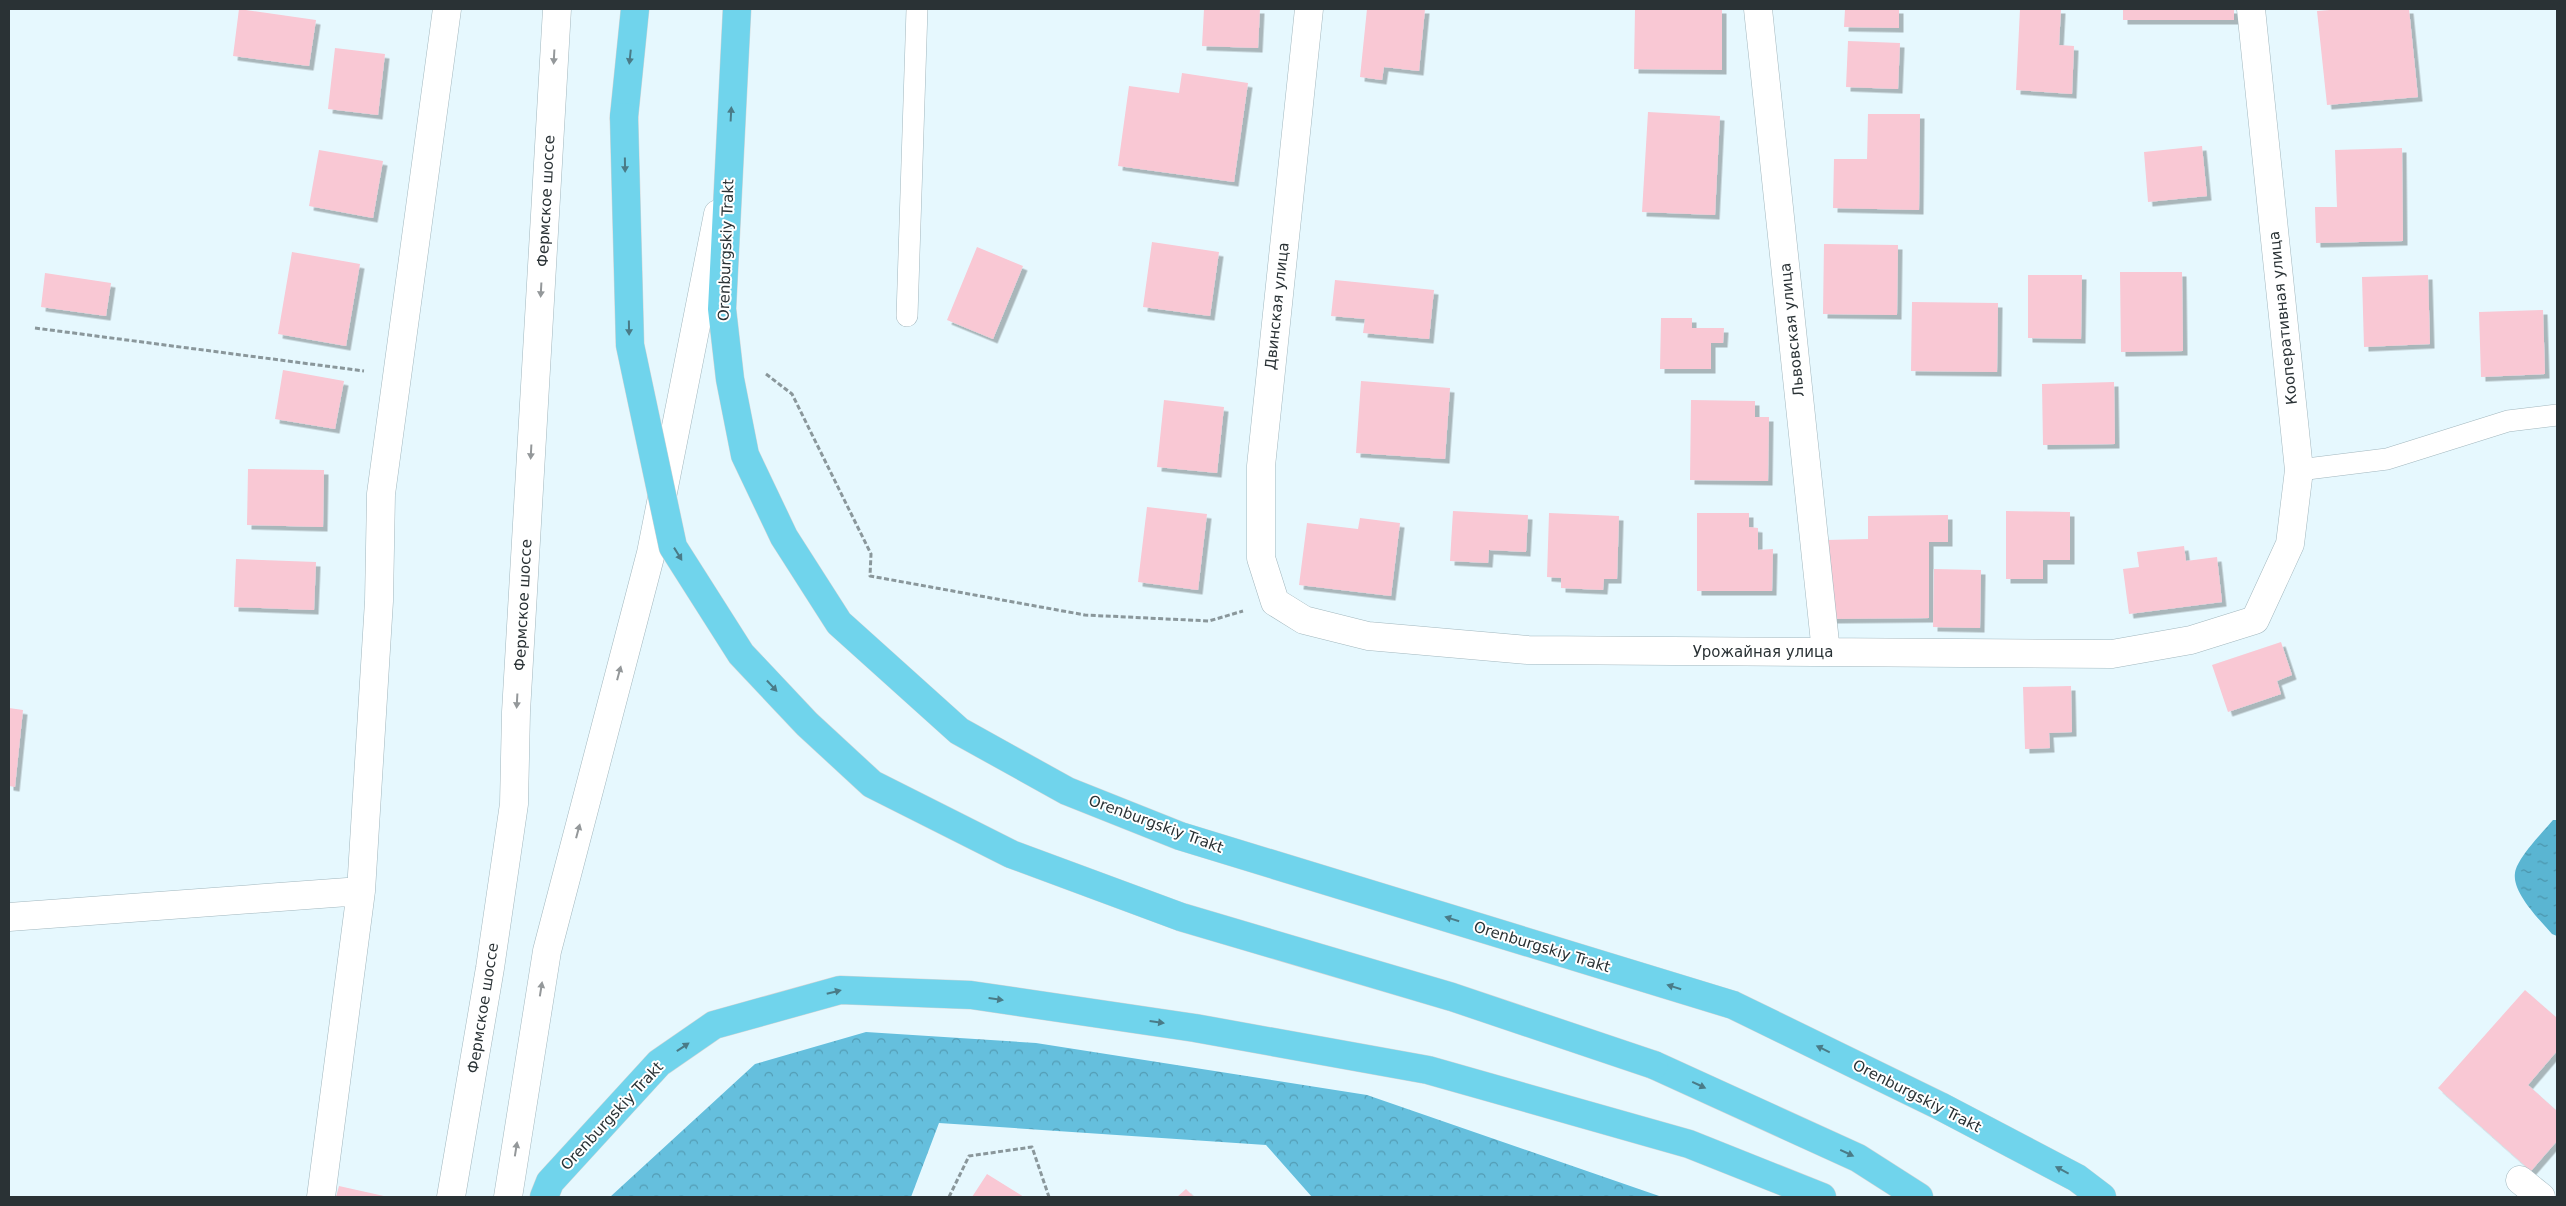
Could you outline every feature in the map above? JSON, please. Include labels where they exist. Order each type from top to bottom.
[{"type":"main road","points":[[635,9],[624,117],[630,346],[673,547],[741,654],[807,724],[872,784],[1011,854],[1181,917],[1452,997],[1654,1065],[1858,1158],[1919,1197]]},
{"type":"main road","name":"Orenburgskiy Trakt","points":[[737,9],[722,309],[730,379],[745,455],[784,537],[839,623],[959,731],[1067,791],[1180,836],[1733,1005],[1940,1106],[2077,1178],[2102,1197]]},
{"type":"main road","name":"Orenburgskiy Trakt","points":[[544,1197],[550,1182],[659,1063],[714,1025],[840,990],[971,995],[1195,1028],[1428,1070],[1689,1144],[1822,1197]]},
{"type":"street","points":[[322,1197],[361,891],[379,601],[381,494],[447,9]]},
{"type":"street","name":"Фермское шоссе","points":[[451,1197],[490,968],[514,804],[517,702],[557,9]]},
{"type":"street","name":"Двинская улица","points":[[1275,602],[1261,558],[1260,466],[1309,9]]},
{"type":"street","name":"Львовская улица","points":[[1758,9],[1826,652]]},
{"type":"street","name":"Кооперативная улица","points":[[2251,9],[2299,470],[2290,544],[2255,620]]},
{"type":"street","points":[[508,1197],[547,951],[651,553],[729,162]]},
{"type":"street","name":"Урожайная улица","points":[[1275,602],[1304,620],[1378,637],[1528,650],[2112,654],[2190,640],[2255,620]]},
{"type":"street","points":[[9,917],[361,891]]},
{"type":"street","points":[[2520,1180],[2541,1197]]},
{"type":"lane","points":[[907,316],[917,9]]},
{"type":"lane","points":[[2299,470],[2387,459],[2508,421],[2557,415]]},
{"type":"path","points":[[35,328],[397,375]]},
{"type":"path","points":[[766,374],[792,394],[871,554],[870,576],[1085,614],[1209,621],[1275,602]]},
{"type":"path","points":[[949,1197],[969,1156],[1032,1147],[1049,1197]]},
{"type":"green space","points":[[866,1032],[1036,1043],[1367,1095],[1662,1197],[1312,1197],[1266,1145],[939,1123],[911,1197],[610,1197],[755,1064]]},
{"type":"water","points":[[2553,820],[2557,820],[2557,936],[2552,934],[2534,914],[2522,897],[2515,881],[2515,873],[2520,860]]},
{"type":"building","points":[[239,9],[316,20],[309,66],[233,56]]},
{"type":"building","points":[[1204,9],[1260,9],[1258,48],[1202,46]]},
{"type":"building","points":[[1367,9],[1425,9],[1419,71],[1384,67],[1382,80],[1360,77]]},
{"type":"building","points":[[1635,9],[1722,9],[1722,70],[1634,69]]},
{"type":"building","points":[[1845,9],[1899,9],[1899,28],[1844,27]]},
{"type":"building","points":[[2020,9],[2061,9],[2059,45],[2074,46],[2072,94],[2016,90]]},
{"type":"building","points":[[2123,9],[2234,9],[2234,20],[2123,20]]},
{"type":"building","points":[[2409,9],[2418,97],[2327,105],[2317,11]]},
{"type":"building","points":[[1848,41],[1900,43],[1898,89],[1846,87]]},
{"type":"building","points":[[335,48],[385,54],[378,115],[328,109]]},
{"type":"building","points":[[1182,73],[1248,83],[1234,182],[1118,166],[1129,86],[1179,93]]},
{"type":"building","points":[[1648,112],[1720,116],[1715,215],[1642,212]]},
{"type":"building","points":[[1868,114],[1920,114],[1919,210],[1833,208],[1834,159],[1867,159]]},
{"type":"building","points":[[2202,146],[2207,196],[2148,202],[2144,152]]},
{"type":"building","points":[[2402,148],[2403,241],[2316,243],[2315,207],[2337,207],[2335,150]]},
{"type":"building","points":[[319,150],[383,161],[373,218],[309,206]]},
{"type":"building","points":[[1152,242],[1219,252],[1210,316],[1143,307]]},
{"type":"building","points":[[1824,244],[1898,245],[1897,315],[1823,314]]},
{"type":"building","points":[[977,247],[1023,266],[993,339],[947,320]]},
{"type":"building","points":[[292,252],[360,264],[346,346],[278,334]]},
{"type":"building","points":[[2120,272],[2182,272],[2183,351],[2121,352]]},
{"type":"building","points":[[45,273],[111,283],[106,316],[41,307]]},
{"type":"building","points":[[2028,275],[2082,275],[2081,339],[2028,338]]},
{"type":"building","points":[[2428,275],[2430,344],[2364,347],[2362,277]]},
{"type":"building","points":[[1335,280],[1434,290],[1429,339],[1363,333],[1365,319],[1331,316]]},
{"type":"building","points":[[1912,302],[1998,303],[1997,372],[1911,371]]},
{"type":"building","points":[[2543,310],[2545,374],[2481,377],[2479,312]]},
{"type":"building","points":[[1661,318],[1692,318],[1692,328],[1724,328],[1723,343],[1711,343],[1711,369],[1660,369]]},
{"type":"building","points":[[283,370],[344,381],[335,429],[275,419]]},
{"type":"building","points":[[1361,381],[1450,388],[1445,459],[1356,453]]},
{"type":"building","points":[[2114,382],[2115,444],[2043,445],[2042,384]]},
{"type":"building","points":[[1164,400],[1224,407],[1217,473],[1157,467]]},
{"type":"building","points":[[1691,400],[1755,401],[1755,417],[1769,417],[1768,481],[1690,480]]},
{"type":"building","points":[[248,469],[324,470],[323,527],[247,525]]},
{"type":"building","points":[[1147,507],[1207,514],[1198,590],[1138,582]]},
{"type":"building","points":[[1453,511],[1528,515],[1526,552],[1489,550],[1488,563],[1450,561]]},
{"type":"building","points":[[2006,511],[2070,512],[2070,560],[2043,560],[2043,579],[2006,579]]},
{"type":"building","points":[[1549,513],[1619,516],[1617,579],[1604,579],[1603,590],[1561,588],[1561,578],[1547,577]]},
{"type":"building","points":[[1697,513],[1749,513],[1749,527],[1758,528],[1758,550],[1773,549],[1772,591],[1697,591]]},
{"type":"building","points":[[1948,515],[1948,542],[1929,542],[1929,618],[1827,619],[1826,540],[1868,539],[1868,516]]},
{"type":"building","points":[[1360,518],[1400,523],[1391,596],[1299,585],[1307,523],[1358,529]]},
{"type":"building","points":[[2184,546],[2186,561],[2217,557],[2222,602],[2129,614],[2123,569],[2139,567],[2137,552]]},
{"type":"building","points":[[236,559],[316,562],[314,610],[234,607]]},
{"type":"building","points":[[1934,569],[1981,570],[1980,628],[1933,627]]},
{"type":"building","points":[[2281,642],[2292,675],[2277,681],[2281,694],[2228,712],[2212,665]]},
{"type":"building","points":[[2071,686],[2072,732],[2049,733],[2050,748],[2025,749],[2023,687]]},
{"type":"building","points":[[9,708],[23,710],[15,787],[9,786]]},
{"type":"building","points":[[2525,990],[2557,1018],[2557,1051],[2528,1085],[2557,1111],[2557,1141],[2531,1171],[2438,1088]]},
{"type":"building","points":[[987,1174],[1024,1197],[972,1197]]},
{"type":"building","points":[[339,1186],[384,1196],[384,1197],[336,1197]]},
{"type":"building","points":[[1186,1189],[1194,1197],[1177,1197]]}]
